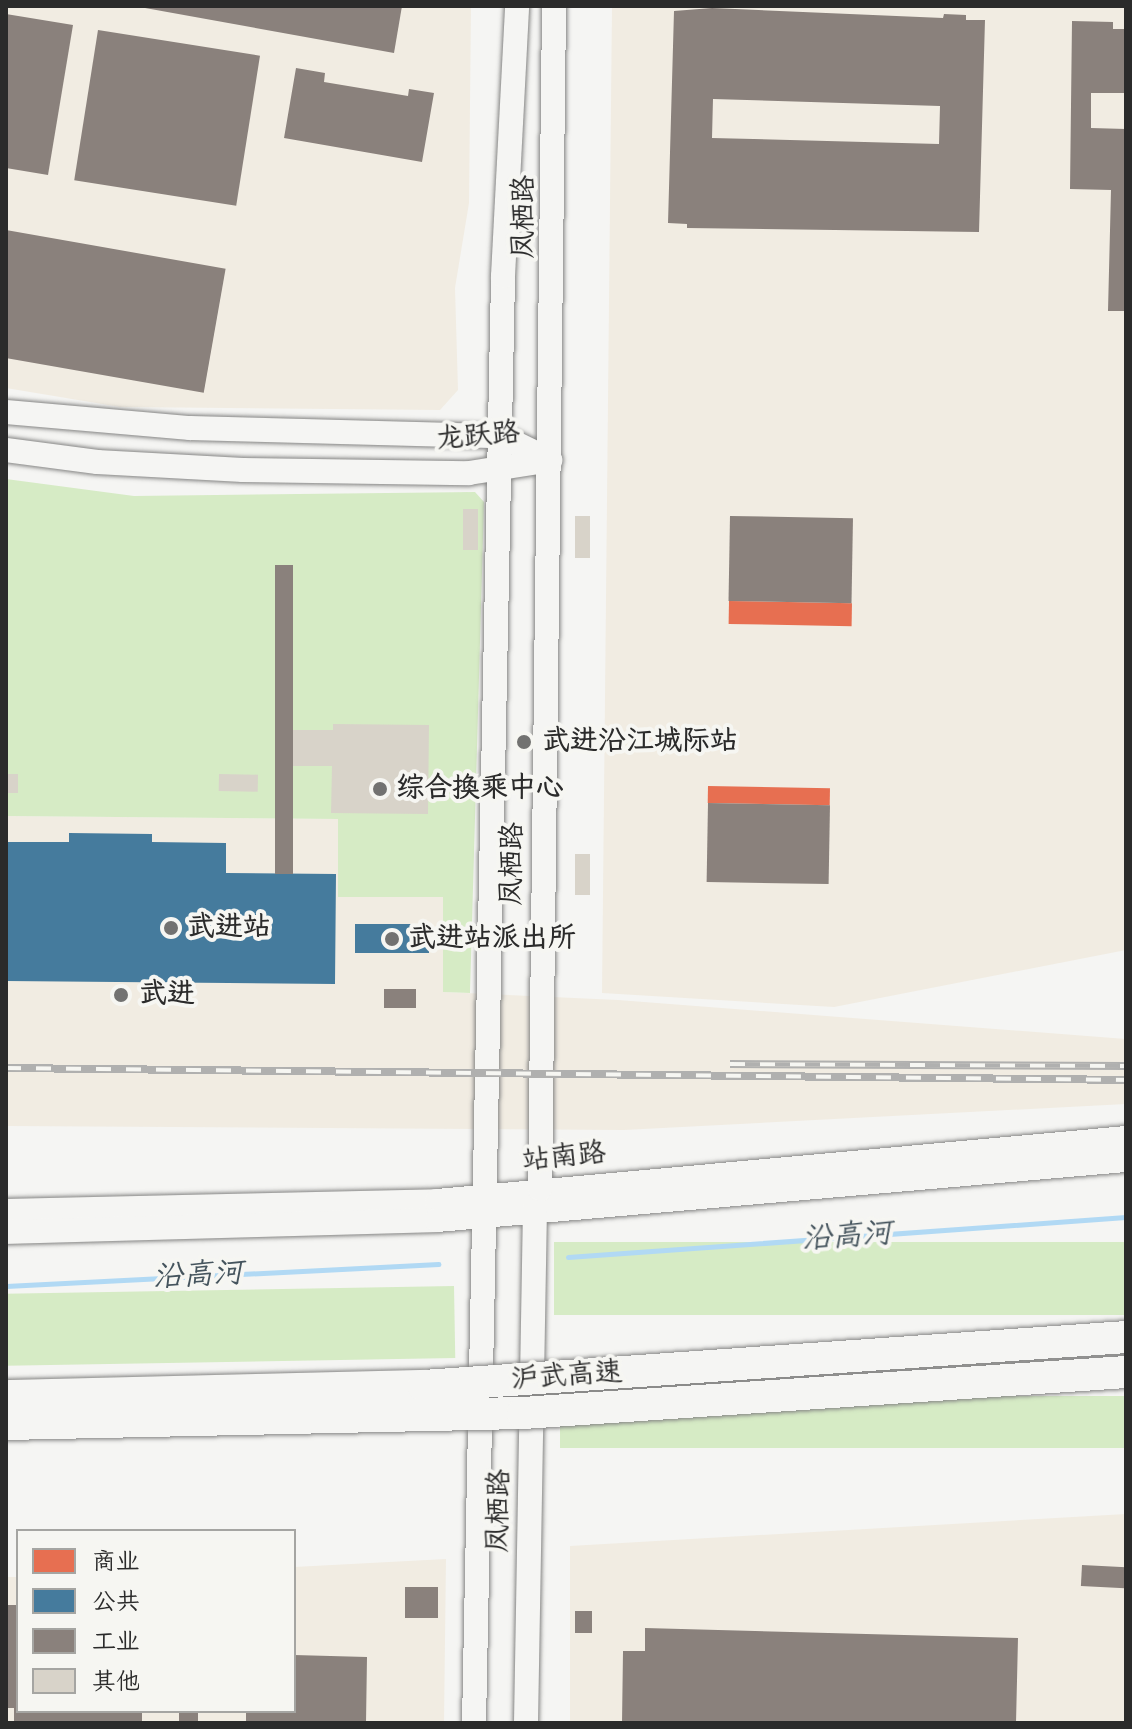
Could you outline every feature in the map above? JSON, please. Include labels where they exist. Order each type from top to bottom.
[{"type":"highway","name":"沪武高速","points":[[6,1396],[424,1386],[1126,1337]]},
{"type":"highway","name":"沪武高速","points":[[6,1424],[523,1413],[1126,1372]]},
{"type":"main road","name":"凤栖路","points":[[474,1723],[500,470],[517,6]]},
{"type":"main road","name":"凤栖路","points":[[526,1723],[538,1199],[554,6]]},
{"type":"main road","name":"龙跃路","points":[[6,412],[190,428],[501,436],[550,460]]},
{"type":"main road","name":"龙跃路","points":[[6,450],[97,462],[243,470],[500,470],[550,460]]},
{"type":"main road","name":"站南路","points":[[6,1232],[487,1206],[1126,1138]]},
{"type":"main road","name":"站南路","points":[[538,1199],[1126,1160]]},
{"type":"main road","name":"站南路","points":[[6,1211],[487,1206]]},
{"type":"shaded area","points":[[6,6],[471,6],[469,203],[455,288],[458,390],[440,410],[120,407],[6,388]]},
{"type":"shaded area","points":[[612,6],[1126,6],[1126,950],[834,1007],[602,993]]},
{"type":"shaded area","name":"武进站","points":[[6,816],[338,819],[338,897],[444,897],[443,992],[618,1000],[1126,1039],[1126,1104],[624,1130],[6,1126]]},
{"type":"shaded area","points":[[1126,1514],[1126,1723],[570,1723],[570,1546]]},
{"type":"shaded area","points":[[446,1559],[444,1723],[6,1723],[6,1577],[16,1577],[16,1713],[296,1713],[296,1567]]},
{"type":"green space","points":[[6,479],[134,496],[475,492],[484,502],[470,993],[443,992],[443,897],[338,897],[338,819],[6,816]]},
{"type":"green space","points":[[554,1242],[1126,1242],[1126,1315],[554,1315]]},
{"type":"green space","points":[[454,1286],[455,1358],[6,1366],[6,1294]]},
{"type":"green space","points":[[560,1396],[1126,1396],[1126,1448],[560,1448]]},
{"type":"building: 商业","points":[[729,601],[852,603],[852,626],[729,624]]},
{"type":"building: 商业","points":[[708,786],[830,788],[830,805],[708,803]]},
{"type":"building: 公共","name":"武进站","points":[[69,833],[152,834],[152,842],[226,843],[226,873],[336,874],[335,984],[6,981],[6,842],[69,842]]},
{"type":"building: 公共","name":"武进站派出所","points":[[355,924],[429,924],[429,953],[355,953]]},
{"type":"building: 工业","points":[[134,6],[402,6],[394,53]]},
{"type":"building: 工业","points":[[712,8],[943,18],[944,14],[966,15],[966,20],[985,20],[979,232],[687,228],[687,224],[668,223],[674,11]],"holes":[[[713,99],[940,106],[939,144],[712,138]]]},
{"type":"building: 工业","points":[[6,14],[73,25],[48,175],[6,168]]},
{"type":"building: 工业","points":[[1072,21],[1113,22],[1113,29],[1126,29],[1126,93],[1091,93],[1091,128],[1126,129],[1126,311],[1108,311],[1111,190],[1070,189]]},
{"type":"building: 工业","points":[[98,30],[260,56],[236,206],[74,180]]},
{"type":"building: 工业","points":[[296,68],[325,73],[324,82],[408,96],[409,89],[434,93],[422,162],[284,138]]},
{"type":"building: 工业","points":[[6,230],[226,269],[204,393],[6,358]]},
{"type":"building: 工业","points":[[730,516],[853,518],[851,603],[729,601]]},
{"type":"building: 工业","points":[[275,565],[293,565],[293,874],[275,874]]},
{"type":"building: 工业","points":[[708,803],[830,805],[829,884],[707,882]]},
{"type":"building: 工业","points":[[384,989],[416,989],[416,1008],[384,1008]]},
{"type":"building: 工业","points":[[1082,1565],[1126,1567],[1125,1588],[1081,1586]]},
{"type":"building: 工业","points":[[405,1587],[438,1587],[438,1618],[405,1618]]},
{"type":"building: 工业","points":[[6,1605],[16,1605],[16,1713],[142,1713],[142,1723],[14,1723],[14,1708],[6,1708]]},
{"type":"building: 工业","points":[[575,1611],[592,1611],[592,1633],[575,1633]]},
{"type":"building: 工业","points":[[645,1628],[1018,1638],[1016,1723],[622,1723],[623,1651],[645,1651]]},
{"type":"building: 工业","points":[[296,1655],[367,1657],[366,1723],[246,1723],[246,1713],[296,1713]]},
{"type":"building: 工业","points":[[179,1713],[198,1713],[198,1723],[179,1723]]},
{"type":"building: 其他","points":[[463,509],[478,509],[478,550],[463,550]]},
{"type":"building: 其他","points":[[575,516],[590,516],[590,558],[575,558]]},
{"type":"building: 其他","name":"综合换乘中心","points":[[333,724],[429,725],[428,814],[331,813],[332,766],[293,766],[293,730],[333,730]]},
{"type":"building: 其他","points":[[6,774],[18,774],[18,793],[6,793]]},
{"type":"building: 其他","points":[[219,774],[258,775],[258,792],[219,791]]},
{"type":"building: 其他","points":[[575,854],[590,854],[590,895],[575,895]]},
{"type":"waterway","name":"沿高河","points":[[568,1257],[1126,1217]]},
{"type":"waterway","name":"沿高河","points":[[6,1286],[438,1264]]},
{"type":"railway","points":[[730,1064],[1126,1066]]},
{"type":"railway","points":[[6,1068],[1126,1080]]},
{"type":"place","name":"武进沿江城际站","points":[[524,742]]},
{"type":"place","name":"综合换乘中心","points":[[380,789]]},
{"type":"place","name":"武进站","points":[[171,928]]},
{"type":"place","name":"武进站派出所","points":[[392,939]]},
{"type":"place","name":"武进","points":[[121,995]]}]
